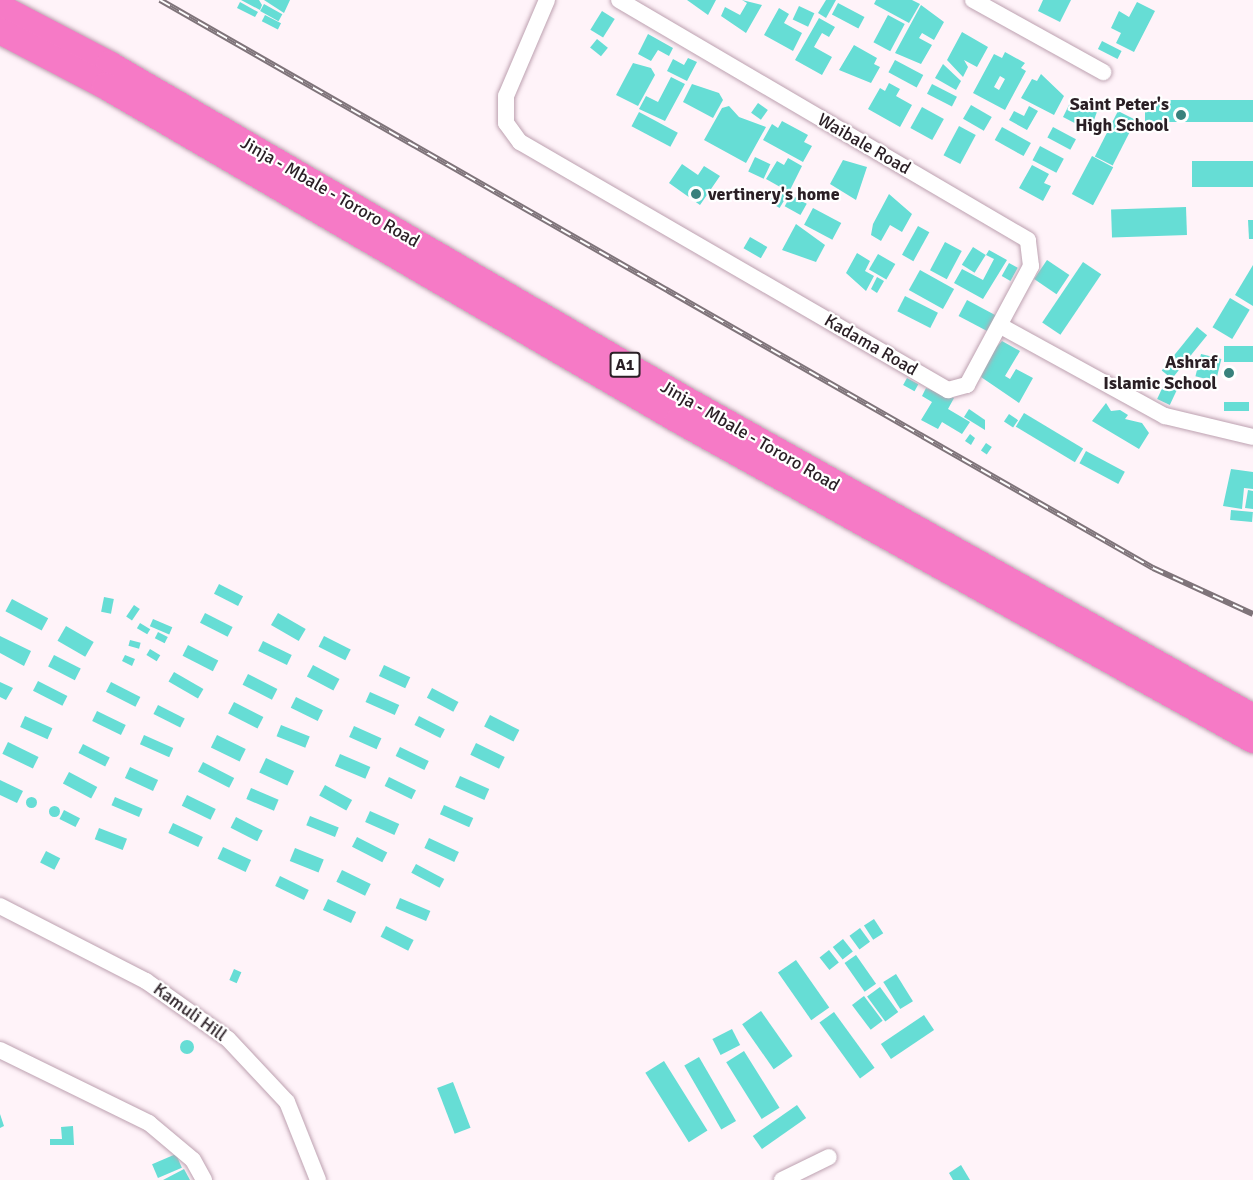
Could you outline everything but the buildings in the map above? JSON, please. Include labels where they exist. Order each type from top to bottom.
[{"type":"highway","name":"Jinja - Mbale - Tororo Road","points":[[0,7],[109,64],[683,398],[1253,717]]},
{"type":"highway","name":"Jinja - Mbale - Tororo Road","points":[[0,31],[105,86],[699,431],[1253,740]]},
{"type":"street","name":"Kadama Road","points":[[547,0],[506,96],[506,123],[520,142],[948,390],[967,385],[1001,326]]},
{"type":"street","name":"Waibale Road","points":[[619,0],[1028,240],[1034,259],[1001,326]]},
{"type":"street","points":[[973,0],[1102,72]]},
{"type":"street","points":[[1001,326],[1165,416],[1253,437]]},
{"type":"street","name":"Kamuli Hill","points":[[0,906],[146,981],[228,1039],[287,1102],[318,1180]]},
{"type":"street","points":[[0,1050],[149,1123],[193,1160],[204,1180]]},
{"type":"street","points":[[782,1180],[828,1156]]},
{"type":"railway","points":[[160,0],[1153,568],[1253,614]]},
{"type":"place","name":"Saint Peter's High School","points":[[1181,115]]},
{"type":"place","name":"vertinery's home","points":[[696,194]]},
{"type":"place","name":"Ashraf Islamic School","points":[[1229,373]]}]
